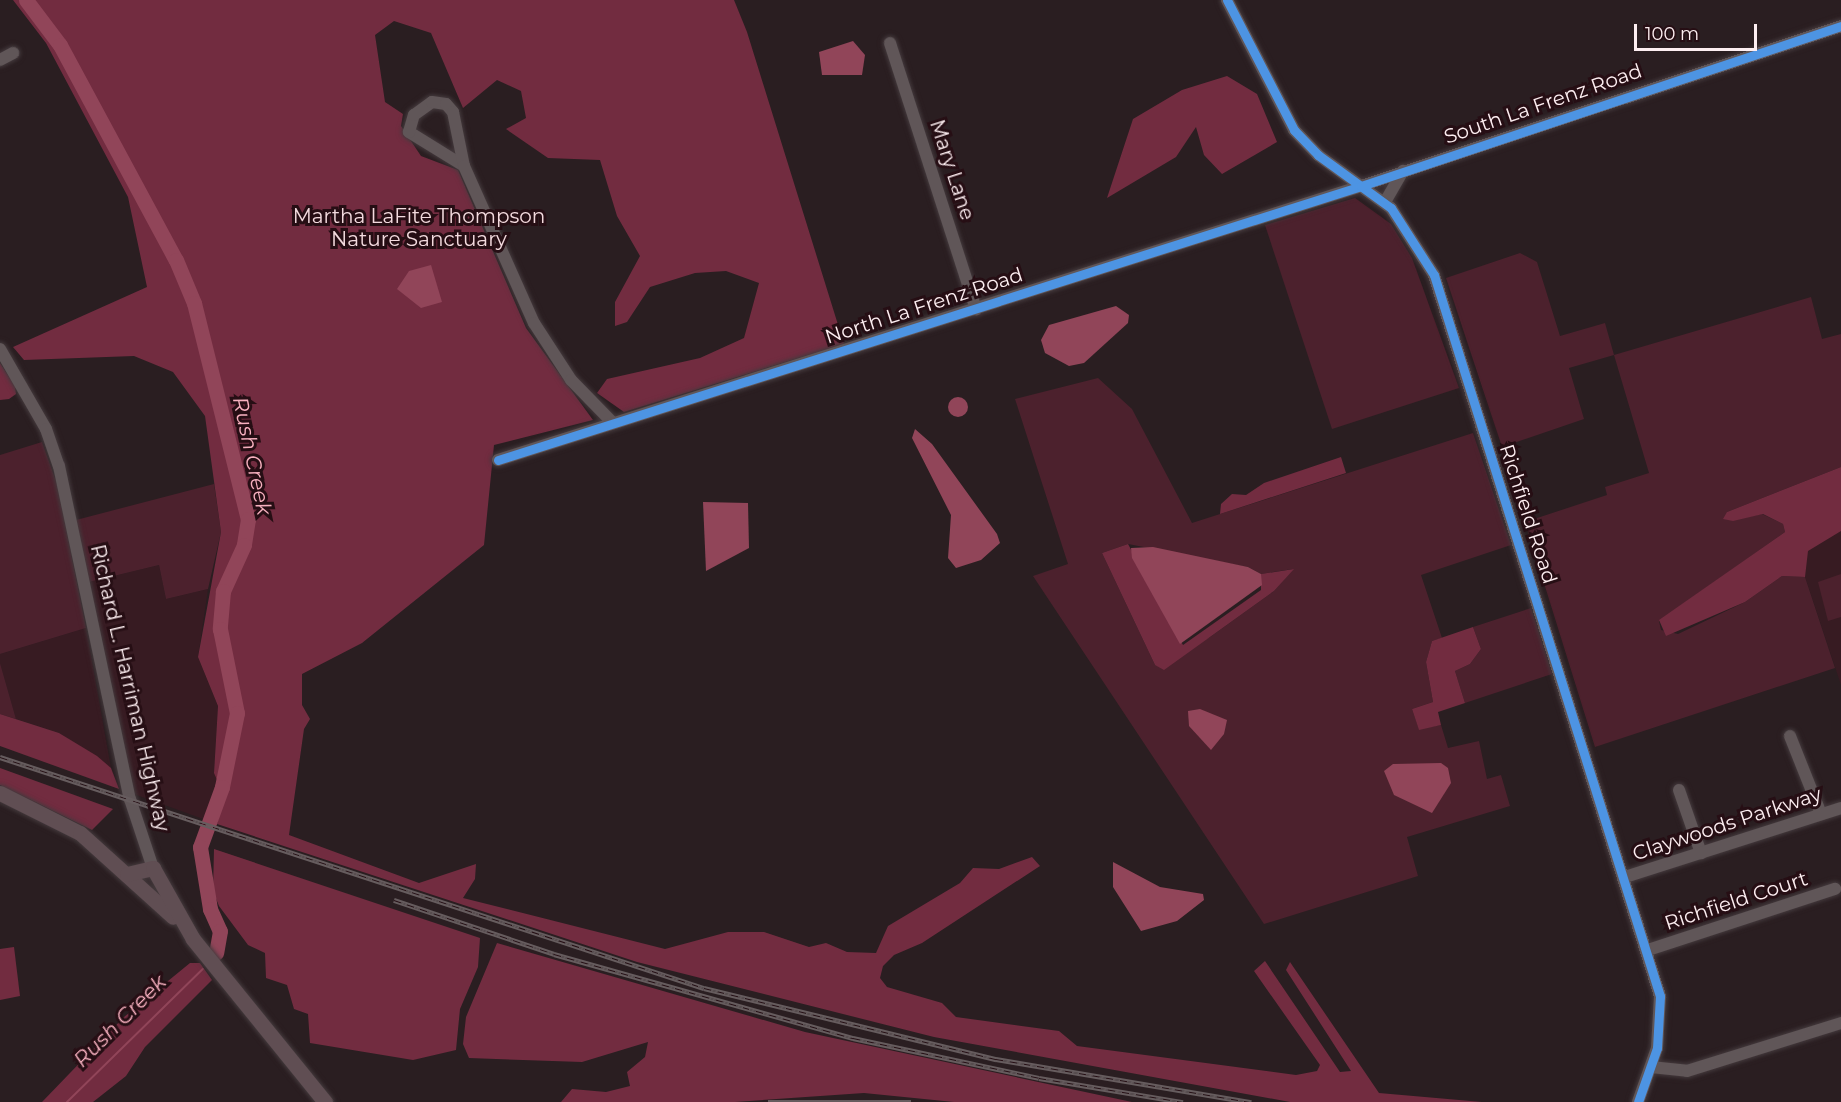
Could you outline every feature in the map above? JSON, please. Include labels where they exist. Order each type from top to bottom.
[{"type":"main road","points":[[0,793],[80,833],[187,929]]},
{"type":"main road","points":[[127,874],[153,868]]},
{"type":"main road","name":"Richard L. Harriman Highway","points":[[153,868],[187,929],[325,1102]]},
{"type":"street","name":"Richfield Road","points":[[1227,0],[1294,130],[1361,186],[1385,202],[1412,233],[1434,275],[1648,950],[1661,1013],[1651,1068],[1638,1102]]},
{"type":"street","name":"South La Frenz Road","points":[[1361,186],[1841,26]]},
{"type":"street","name":"Mary Lane","points":[[890,43],[976,309]]},
{"type":"street","points":[[0,60],[13,53]]},
{"type":"street","points":[[464,166],[409,132],[414,115],[432,102],[446,104],[453,112],[464,166],[534,323],[571,380],[612,422]]},
{"type":"street","points":[[1385,202],[1404,171]]},
{"type":"street","name":"North La Frenz Road","points":[[498,460],[1361,186]]},
{"type":"street","name":"Richard L. Harriman Highway","points":[[0,349],[46,429],[59,466],[130,799],[153,868]]},
{"type":"street","points":[[1790,736],[1821,814]]},
{"type":"street","points":[[1679,790],[1701,853]]},
{"type":"street","name":"Claywoods Parkway","points":[[1625,877],[1841,808]]},
{"type":"street","name":"Richfield Court","points":[[1648,950],[1835,889]]},
{"type":"street","points":[[1651,1068],[1687,1071],[1841,1023]]},
{"type":"shaded area","points":[[853,41],[865,55],[862,75],[822,75],[819,52]]},
{"type":"shaded area","points":[[1355,198],[1391,224],[1412,258],[1459,388],[1332,429],[1265,225]]},
{"type":"shaded area","points":[[1520,253],[1537,262],[1560,336],[1605,323],[1614,355],[1569,368],[1584,419],[1502,447],[1446,278]]},
{"type":"shaded area","points":[[431,265],[442,302],[421,308],[397,289],[409,271]]},
{"type":"shaded area","points":[[1811,297],[1822,339],[1841,334],[1841,467],[1727,512],[1733,520],[1762,514],[1783,524],[1785,532],[1659,621],[1661,630],[1678,634],[1745,602],[1782,576],[1805,577],[1835,668],[1595,747],[1525,522],[1607,495],[1605,487],[1649,473],[1614,355]]},
{"type":"shaded area","points":[[1116,306],[1129,315],[1128,323],[1084,363],[1069,366],[1045,353],[1041,340],[1049,325]]},
{"type":"shaded area","points":[[1098,378],[1132,409],[1192,523],[1473,433],[1511,545],[1421,575],[1442,638],[1432,641],[1426,662],[1433,702],[1412,709],[1419,729],[1441,725],[1448,748],[1479,741],[1487,779],[1501,775],[1510,806],[1407,837],[1418,876],[1264,924],[1033,576],[1068,564],[1015,399]],"holes":[[[1128,544],[1248,567],[1261,574],[1293,569],[1274,591],[1210,637],[1155,665],[1102,553]]]},
{"type":"shaded area","points":[[958,397],[965,400],[968,407],[965,414],[958,417],[951,414],[948,407],[951,400]]},
{"type":"shaded area","points":[[915,429],[932,444],[997,534],[1000,543],[981,560],[956,568],[948,558],[951,515],[912,438]]},
{"type":"shaded area","points":[[42,442],[57,484],[86,628],[0,654],[0,455]]},
{"type":"shaded area","points":[[1841,483],[1841,685],[1780,502]]},
{"type":"shaded area","points":[[214,484],[221,532],[208,589],[166,599],[159,565],[89,582],[76,520]]},
{"type":"shaded area","points":[[703,502],[748,503],[749,548],[706,571]]},
{"type":"shaded area","points":[[1153,547],[1248,567],[1261,574],[1262,585],[1180,644],[1132,558],[1131,548]]},
{"type":"shaded area","points":[[159,565],[166,599],[208,589],[198,657],[218,706],[214,772],[224,796],[217,824],[134,794],[89,582]]},
{"type":"shaded area","points":[[1841,574],[1841,617],[1828,621],[1818,582]]},
{"type":"shaded area","points":[[1531,608],[1552,674],[1465,703],[1455,671],[1470,664],[1481,649],[1473,627]]},
{"type":"shaded area","points":[[86,628],[111,768],[59,733],[16,719],[0,663],[0,654]]},
{"type":"shaded area","points":[[0,663],[16,719],[0,714]]},
{"type":"shaded area","points":[[1200,709],[1227,720],[1224,734],[1211,750],[1189,726],[1188,711]]},
{"type":"shaded area","points":[[1441,763],[1448,768],[1451,783],[1432,813],[1394,795],[1384,771],[1393,764]]},
{"type":"shaded area","points":[[1113,862],[1160,887],[1203,894],[1204,900],[1177,921],[1141,931],[1113,887]]},
{"type":"green space","name":"Martha LaFite Thompson Nature Sanctuary","points":[[13,0],[734,0],[747,32],[844,344],[624,412],[597,393],[607,379],[700,358],[744,338],[759,283],[726,271],[695,273],[650,287],[627,322],[615,326],[615,302],[640,256],[617,216],[600,160],[548,158],[506,129],[526,118],[521,91],[497,80],[463,108],[431,33],[394,21],[375,35],[385,102],[403,114],[401,126],[421,156],[458,170],[526,328],[593,420],[494,445],[484,545],[362,643],[302,674],[302,705],[310,719],[304,729],[289,835],[419,883],[476,864],[475,879],[463,898],[665,949],[728,932],[764,932],[809,947],[826,943],[847,952],[876,953],[888,926],[960,883],[973,868],[999,869],[1032,857],[1040,866],[922,943],[894,955],[883,966],[880,978],[887,987],[942,1003],[956,1017],[1059,1031],[1077,1046],[1296,1075],[1317,1071],[1320,1065],[1254,971],[1265,961],[1340,1072],[1351,1071],[1286,970],[1290,962],[1379,1093],[1482,1102],[1290,1102],[934,1037],[637,962],[217,824],[224,796],[214,773],[218,706],[198,657],[221,532],[205,416],[173,372],[134,356],[24,360],[13,347],[147,287],[128,197],[46,43]]},
{"type":"green space","points":[[1227,76],[1257,94],[1277,142],[1222,174],[1204,155],[1196,127],[1176,157],[1107,198],[1133,119],[1182,90]]},
{"type":"green space","points":[[0,363],[15,386],[16,394],[9,399],[0,400]]},
{"type":"green space","points":[[1341,457],[1346,473],[1220,514],[1221,504],[1232,494],[1246,495],[1264,483]]},
{"type":"green space","points":[[1841,467],[1841,531],[1808,551],[1805,577],[1782,576],[1745,602],[1666,636],[1659,620],[1785,532],[1783,524],[1763,514],[1733,521],[1723,519],[1727,512]]},
{"type":"green space","points":[[1128,544],[1183,645],[1261,590],[1261,574],[1294,569],[1274,591],[1164,670],[1155,665],[1102,553]]},
{"type":"green space","points":[[1473,627],[1481,649],[1470,664],[1455,671],[1465,703],[1438,712],[1441,725],[1419,730],[1412,709],[1433,702],[1426,662],[1432,641]]},
{"type":"green space","points":[[0,714],[59,733],[97,756],[111,768],[119,789],[0,746]]},
{"type":"green space","points":[[0,768],[113,809],[92,830],[0,785]]},
{"type":"green space","points":[[214,849],[480,938],[478,967],[460,1009],[456,1050],[413,1060],[310,1043],[308,1014],[294,1009],[287,985],[266,978],[265,953],[248,945],[219,906],[213,891]]},
{"type":"green space","points":[[497,943],[805,1032],[1132,1102],[954,1102],[864,1093],[735,1102],[561,1102],[572,1089],[606,1092],[630,1086],[627,1072],[645,1057],[648,1042],[582,1062],[469,1058],[463,1044],[466,1017]]},
{"type":"green space","points":[[14,947],[20,996],[0,1000],[0,949]]},
{"type":"green space","points":[[190,963],[200,963],[212,980],[145,1047],[126,1076],[93,1102],[42,1102],[124,1017]]},
{"type":"waterway","name":"Rush Creek","points":[[26,0],[60,45],[176,260],[194,303],[248,519],[244,545],[223,591],[220,629],[237,713],[222,787],[200,847],[210,909],[220,931],[216,953]]},
{"type":"waterway","name":"Rush Creek","points":[[67,1102],[203,969]]},
{"type":"railway","points":[[0,757],[704,988],[996,1059],[1251,1102]]},
{"type":"railway","points":[[394,900],[554,954],[853,1038],[1039,1078],[1183,1102]]},
{"type":"railway","points":[[768,1102],[911,1102]]},
{"type":"cycle path","points":[[1227,0],[1294,130],[1318,155],[1391,208],[1434,275],[1660,996],[1657,1048],[1638,1102]]},
{"type":"cycle path","points":[[498,460],[1361,186],[1841,26]]}]
